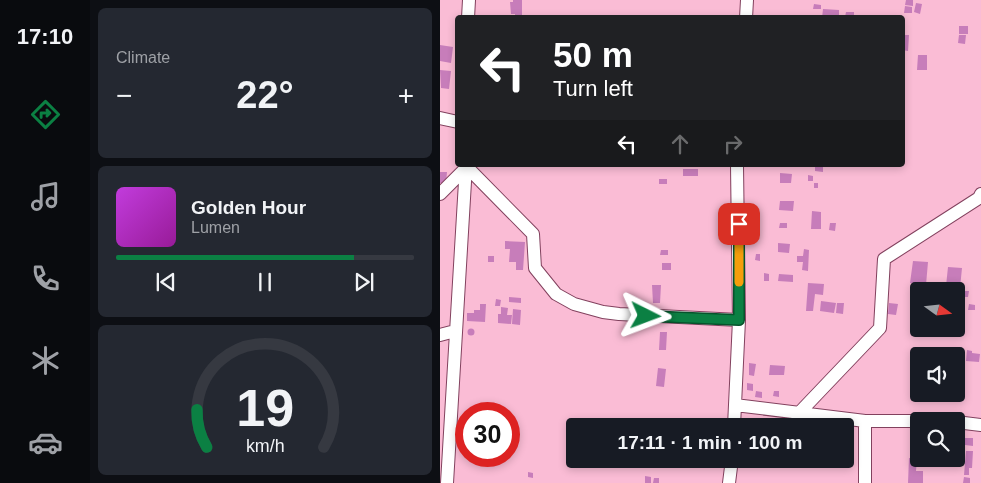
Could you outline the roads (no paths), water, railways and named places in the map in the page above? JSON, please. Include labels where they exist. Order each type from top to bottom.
[{"type":"street","points":[[468,15],[469,0]]},
{"type":"street","points":[[746,15],[747,0]]},
{"type":"street","points":[[440,118],[455,121]]},
{"type":"street","points":[[440,194],[466,167]]},
{"type":"street","points":[[447,483],[467,167]]},
{"type":"street","points":[[468,167],[532,234],[535,268],[556,294],[574,304],[603,312],[739,320]]},
{"type":"street","points":[[734,418],[739,320],[737,167]]},
{"type":"street","points":[[800,412],[880,328],[884,259],[979,198],[981,194]]},
{"type":"street","points":[[440,335],[456,331]]},
{"type":"street","points":[[735,405],[864,421],[910,421]]},
{"type":"street","points":[[864,421],[865,483]]},
{"type":"street","points":[[965,423],[981,425]]},
{"type":"street","points":[[730,483],[731,468]]}]
